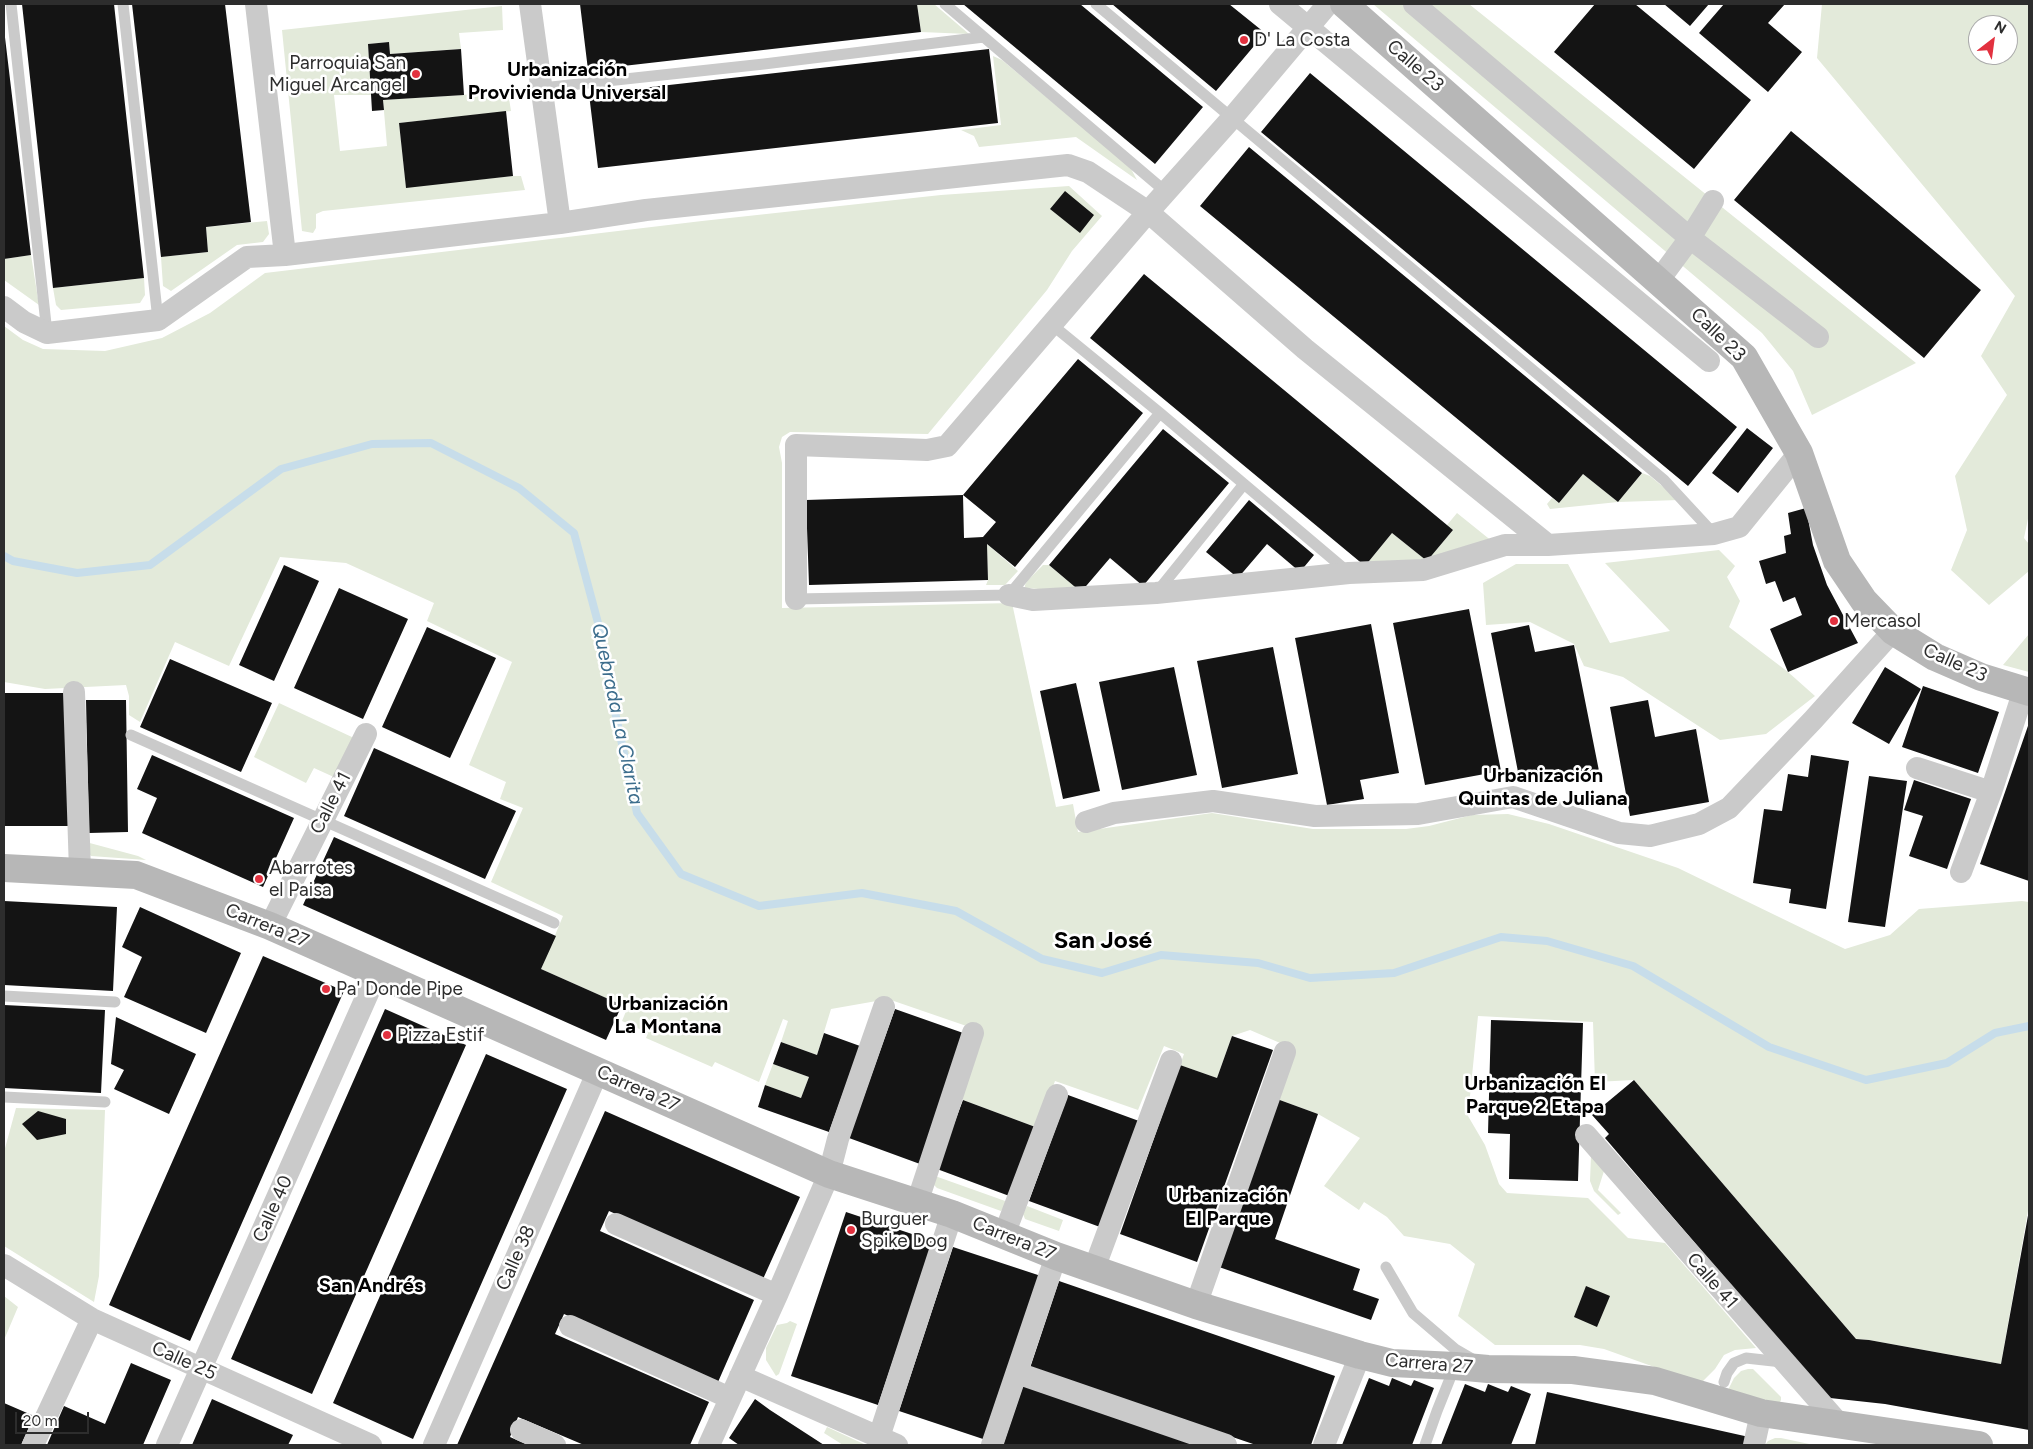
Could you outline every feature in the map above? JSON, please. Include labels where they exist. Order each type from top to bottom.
[{"type":"street","points":[[256,4],[285,255]]},
{"type":"street","points":[[530,4],[560,223]]},
{"type":"street","points":[[1280,4],[1710,361]]},
{"type":"street","points":[[796,599],[796,445],[927,450],[947,446],[1148,212],[1232,118],[1328,4]]},
{"type":"street","name":"Calle 23","points":[[1344,4],[1744,356],[1800,453],[1837,561],[1864,601],[1893,631],[1935,657],[1981,677],[2027,691]]},
{"type":"street","points":[[1414,4],[1690,238],[1818,337]]},
{"type":"street","points":[[4,307],[24,322],[48,332],[158,320],[247,257],[285,255],[560,223],[646,210],[1068,165],[1088,172],[1148,212],[1305,349],[1548,545]]},
{"type":"street","points":[[1659,280],[1690,238],[1713,201]]},
{"type":"street","points":[[1009,595],[1033,600],[1156,593],[1349,573],[1423,570],[1505,545],[1548,545],[1714,534],[1739,527],[1800,453]]},
{"type":"street","points":[[1086,822],[1114,813],[1213,801],[1315,816],[1418,814],[1513,798],[1619,833],[1650,836],[1699,824],[1729,808],[1814,720],[1893,631]]},
{"type":"street","points":[[1961,872],[2027,691]]},
{"type":"street","points":[[74,692],[80,872]]},
{"type":"street","name":"Calle 41","points":[[270,926],[366,734]]},
{"type":"street","points":[[1917,768],[1991,792]]},
{"type":"street","name":"Carrera 27","points":[[4,868],[136,875],[270,926],[828,1174],[952,1214],[1056,1256],[1196,1306],[1360,1355],[1392,1363],[1488,1369],[1573,1370],[1655,1381],[1761,1413],[1855,1433],[1979,1445]]},
{"type":"street","name":"Calle 40","points":[[167,1445],[377,973]]},
{"type":"street","points":[[709,1445],[777,1295],[828,1174],[884,1007]]},
{"type":"street","points":[[917,1203],[973,1033]]},
{"type":"street","points":[[1196,1306],[1285,1052]]},
{"type":"street","points":[[1094,1268],[1170,1061]]},
{"type":"street","name":"Calle 38","points":[[434,1445],[598,1071]]},
{"type":"street","points":[[1004,1235],[1057,1095]]},
{"type":"street","name":"Calle 41","points":[[1586,1135],[1784,1363],[1855,1433]]},
{"type":"street","points":[[740,1376],[888,1441],[952,1214]]},
{"type":"street","points":[[616,1224],[777,1295]]},
{"type":"street","points":[[992,1445],[1056,1256]]},
{"type":"street","name":"Calle 25","points":[[4,1265],[92,1319],[371,1445]]},
{"type":"street","points":[[33,1445],[92,1319]]},
{"type":"street","points":[[570,1326],[730,1398]]},
{"type":"street","points":[[1324,1445],[1360,1355]]},
{"type":"street","points":[[1017,1373],[1226,1445]]},
{"type":"street","points":[[1754,1445],[1761,1413]]},
{"type":"street","points":[[521,1430],[556,1445]]},
{"type":"lane","points":[[11,4],[48,332]]},
{"type":"lane","points":[[123,4],[158,320]]},
{"type":"lane","points":[[945,4],[1166,192]]},
{"type":"lane","points":[[1096,4],[1664,480],[1714,534]]},
{"type":"lane","points":[[542,88],[984,37]]},
{"type":"lane","points":[[1051,324],[1160,413],[1349,573]]},
{"type":"lane","points":[[796,599],[1009,595],[1160,413]]},
{"type":"lane","points":[[1156,593],[1244,484]]},
{"type":"lane","points":[[131,735],[554,923]]},
{"type":"lane","points":[[4,996],[115,1002]]},
{"type":"lane","points":[[4,1097],[105,1102]]},
{"type":"lane","points":[[1386,1267],[1413,1313],[1455,1349],[1488,1369]]},
{"type":"lane","points":[[1724,1382],[1727,1373],[1734,1363],[1746,1358],[1784,1363]]},
{"type":"lane","points":[[1426,1445],[1437,1411],[1456,1366]]},
{"type":"green space","points":[[917,4],[934,4],[969,34],[921,32]]},
{"type":"green space","points":[[1373,4],[1469,4],[1916,363],[1812,415],[1793,371],[1762,333]]},
{"type":"green space","points":[[1822,4],[2029,4],[2029,514],[2024,538],[2029,544],[2029,571],[1989,605],[1951,570],[1967,530],[1955,476],[2007,395],[1981,356],[2015,296],[1817,58]]},
{"type":"green space","points":[[502,6],[503,30],[459,33],[461,49],[390,54],[389,42],[368,44],[371,95],[334,95],[340,151],[387,146],[383,100],[508,92],[511,111],[399,123],[406,187],[521,176],[525,190],[323,211],[316,214],[316,228],[313,233],[302,231],[282,30]]},
{"type":"green space","points":[[993,56],[1002,60],[1130,167],[1137,180],[1076,137],[979,147],[974,136],[961,130],[1001,125]]},
{"type":"green space","points":[[1069,186],[1102,216],[1072,251],[1047,290],[928,434],[790,432],[782,437],[779,447],[782,463],[782,608],[1012,603],[1056,807],[1073,804],[1078,832],[1212,813],[1313,829],[1406,829],[1429,826],[1472,815],[1508,814],[1549,824],[1678,868],[1845,949],[1890,935],[1919,909],[2029,902],[2029,1205],[2001,1364],[1856,1339],[1634,1080],[1595,1082],[1593,1022],[1478,1016],[1468,1116],[1485,1145],[1499,1184],[1507,1193],[1588,1198],[1628,1238],[1665,1243],[1756,1348],[1735,1350],[1724,1355],[1715,1369],[1702,1382],[1685,1378],[1604,1349],[1580,1345],[1495,1345],[1458,1316],[1475,1264],[1450,1244],[1404,1236],[1387,1217],[1364,1202],[1359,1210],[1324,1186],[1360,1138],[1318,1114],[1277,1099],[1294,1049],[1250,1030],[1232,1036],[1217,1078],[1180,1065],[1184,1054],[1164,1046],[1138,1110],[1055,1081],[1038,1128],[963,1100],[961,1095],[981,1031],[888,999],[831,1009],[817,1055],[781,1042],[788,1021],[783,1019],[759,1082],[715,1062],[712,1067],[646,1038],[648,1033],[622,1021],[629,1004],[622,1005],[541,969],[563,916],[491,882],[523,808],[500,799],[506,782],[469,765],[512,662],[427,621],[434,603],[346,563],[280,557],[229,666],[175,642],[140,722],[129,715],[129,696],[126,685],[45,689],[4,682],[4,326],[23,340],[43,349],[105,351],[162,338],[210,313],[265,273],[702,221],[941,195]]},
{"type":"green space","points":[[267,221],[269,234],[263,242],[237,245],[171,291],[163,286],[161,257],[208,252],[206,227]]},
{"type":"green space","points":[[31,255],[39,305],[4,280],[4,259]]},
{"type":"green space","points":[[144,278],[145,295],[140,303],[61,310],[56,305],[53,288]]},
{"type":"green space","points":[[1642,473],[1650,476],[1679,500],[1618,502]]},
{"type":"green space","points":[[1583,474],[1618,502],[1550,509],[1547,504],[1552,498],[1559,503]]},
{"type":"green space","points":[[1457,513],[1493,542],[1427,561],[1453,530],[1447,525]]},
{"type":"green space","points":[[1392,533],[1427,561],[1365,566]]},
{"type":"green space","points":[[987,544],[1018,571],[1005,585],[986,585],[988,580]]},
{"type":"green space","points":[[1719,550],[1735,566],[1727,577],[1740,601],[1729,627],[1788,672],[1815,696],[1766,734],[1720,740],[1623,677],[1584,666],[1574,644],[1530,622],[1486,625],[1483,583],[1516,564],[1568,564],[1610,643],[1670,631],[1605,563]]},
{"type":"green space","points":[[1043,565],[1049,565],[1081,592],[1025,588],[1028,580]]},
{"type":"green space","points":[[2029,634],[2029,672],[2003,665]]},
{"type":"green space","points":[[279,703],[354,738],[336,778],[314,768],[306,783],[254,757]]},
{"type":"green space","points":[[86,842],[138,856],[146,860],[91,856],[88,853]]},
{"type":"green space","points":[[773,1064],[809,1077],[801,1098],[765,1085]]},
{"type":"green space","points":[[16,1108],[105,1110],[99,1276],[94,1302],[4,1246],[4,1152]]},
{"type":"green space","points":[[1591,1155],[1604,1171],[1598,1190],[1621,1213],[1618,1215],[1594,1191],[1590,1181]]},
{"type":"green space","points":[[935,1176],[1008,1202],[1001,1211],[937,1188],[933,1184]]},
{"type":"green space","points":[[1027,1206],[1063,1220],[1059,1231],[1025,1219],[1023,1214]]},
{"type":"green space","points":[[4,1296],[18,1307],[4,1340]]},
{"type":"green space","points":[[790,1321],[797,1324],[779,1374],[776,1376],[766,1360],[766,1348],[777,1325]]},
{"type":"green space","points":[[1753,1369],[1781,1397],[1778,1406],[1728,1390],[1734,1378],[1741,1371]]},
{"type":"green space","points":[[827,1427],[866,1445],[843,1445],[824,1433]]},
{"type":"green space","points":[[1775,1438],[1814,1445],[1765,1445],[1768,1441]]},
{"type":"building","points":[[22,4],[114,4],[144,278],[53,288]]},
{"type":"building","points":[[132,4],[225,4],[251,222],[206,227],[208,252],[161,257]]},
{"type":"building","points":[[580,4],[917,4],[921,32],[588,70]]},
{"type":"building","points":[[963,4],[1080,4],[1203,107],[1155,164]]},
{"type":"building","points":[[1112,4],[1229,4],[1265,33],[1216,91]]},
{"type":"building","points":[[1595,4],[1635,4],[1751,100],[1694,169],[1554,52]]},
{"type":"building","points":[[1664,4],[1709,4],[1690,26]]},
{"type":"building","points":[[1724,4],[1785,4],[1768,23],[1802,52],[1768,92],[1699,33]]},
{"type":"building","points":[[4,29],[31,255],[4,259]]},
{"type":"building","name":"Parroquia San Miguel Arcangel","points":[[389,42],[390,54],[461,49],[464,95],[383,100],[384,110],[372,111],[368,44]]},
{"type":"building","points":[[989,49],[998,123],[598,168],[589,94]]},
{"type":"building","points":[[1310,73],[1737,427],[1688,486],[1261,132]]},
{"type":"building","points":[[506,111],[513,176],[406,188],[399,123]]},
{"type":"building","points":[[1791,131],[1981,290],[1924,358],[1734,200]]},
{"type":"building","points":[[1249,147],[1642,473],[1618,502],[1583,474],[1559,503],[1200,206]]},
{"type":"building","points":[[1065,191],[1094,215],[1080,233],[1050,209]]},
{"type":"building","points":[[1144,274],[1453,530],[1427,561],[1392,533],[1365,566],[1090,338]]},
{"type":"building","points":[[1078,359],[1143,413],[1015,567],[987,544],[988,580],[809,585],[806,500],[963,495]],"holes":[[[963,495],[996,522],[983,537],[964,538]]]},
{"type":"building","points":[[1747,428],[1773,448],[1738,493],[1712,473]]},
{"type":"building","points":[[1163,429],[1229,483],[1143,586],[1110,558],[1081,592],[1049,565]]},
{"type":"building","points":[[1249,500],[1314,555],[1300,572],[1267,544],[1238,578],[1206,552]]},
{"type":"building","points":[[1806,508],[1813,545],[1827,585],[1858,643],[1788,672],[1770,629],[1802,615],[1795,597],[1783,602],[1775,581],[1766,584],[1759,561],[1786,553],[1784,536],[1791,534],[1788,513]]},
{"type":"building","points":[[284,565],[319,581],[274,681],[239,665]]},
{"type":"building","points":[[339,588],[408,619],[363,719],[294,688]]},
{"type":"building","points":[[1469,609],[1501,771],[1425,785],[1393,623]]},
{"type":"building","points":[[1371,624],[1399,773],[1360,780],[1364,799],[1327,805],[1295,638]]},
{"type":"building","points":[[1529,625],[1535,652],[1574,645],[1599,771],[1560,779],[1559,769],[1519,777],[1491,633]]},
{"type":"building","points":[[427,627],[496,658],[450,758],[382,727]]},
{"type":"building","points":[[1273,647],[1298,774],[1222,788],[1197,661]]},
{"type":"building","points":[[170,659],[272,703],[241,772],[140,727]]},
{"type":"building","points":[[1174,667],[1197,775],[1122,790],[1099,682]]},
{"type":"building","points":[[1885,667],[1921,689],[1889,744],[1852,723]]},
{"type":"building","points":[[1076,683],[1100,791],[1063,799],[1040,691]]},
{"type":"building","points":[[1923,686],[1999,712],[1978,773],[1902,747]]},
{"type":"building","points":[[4,693],[67,693],[69,826],[4,826]]},
{"type":"building","points":[[86,700],[126,700],[128,832],[89,833]]},
{"type":"building","points":[[1648,700],[1655,737],[1696,729],[1709,802],[1630,816],[1610,707]]},
{"type":"building","points":[[2029,723],[2029,881],[1980,864]]},
{"type":"building","points":[[374,748],[516,811],[485,879],[344,816]]},
{"type":"building","points":[[152,755],[294,818],[263,887],[142,833],[157,798],[137,789]]},
{"type":"building","points":[[1811,755],[1849,761],[1826,909],[1789,903],[1791,889],[1753,883],[1764,809],[1782,811],[1788,774],[1808,777]]},
{"type":"building","points":[[1869,776],[1907,781],[1885,927],[1848,922]]},
{"type":"building","points":[[1914,780],[1971,799],[1947,869],[1909,856],[1923,816],[1904,810]]},
{"type":"building","points":[[334,837],[556,936],[541,969],[622,1005],[606,1040],[303,905]]},
{"type":"building","points":[[4,901],[117,907],[113,991],[4,985]]},
{"type":"building","points":[[140,907],[241,953],[206,1033],[124,997],[142,957],[122,947]]},
{"type":"building","points":[[263,956],[344,991],[190,1341],[109,1305]]},
{"type":"building","points":[[4,1005],[105,1010],[101,1093],[4,1088]]},
{"type":"building","points":[[385,1009],[466,1045],[312,1394],[231,1359]]},
{"type":"building","points":[[895,1009],[966,1034],[920,1164],[849,1138]]},
{"type":"building","points":[[116,1017],[196,1054],[169,1114],[114,1089],[124,1070],[111,1064]]},
{"type":"building","points":[[1491,1020],[1583,1023],[1578,1181],[1509,1179],[1510,1134],[1488,1133]]},
{"type":"building","points":[[824,1033],[860,1046],[829,1132],[758,1107],[765,1085],[801,1098],[809,1077],[773,1064],[781,1042],[817,1055]]},
{"type":"building","points":[[1232,1036],[1273,1050],[1197,1262],[1120,1234],[1180,1065],[1217,1078]]},
{"type":"building","points":[[486,1054],[567,1089],[413,1439],[333,1403]]},
{"type":"building","points":[[1634,1080],[1856,1339],[2001,1364],[2029,1210],[2029,1430],[1885,1404],[1830,1398],[1807,1374],[1605,1138],[1609,1134],[1592,1115]]},
{"type":"building","points":[[1068,1095],[1139,1121],[1100,1227],[1029,1201]]},
{"type":"building","points":[[1277,1099],[1318,1114],[1275,1239],[1360,1269],[1353,1290],[1379,1299],[1371,1320],[1219,1267]]},
{"type":"building","points":[[963,1100],[1038,1128],[1012,1197],[937,1169]]},
{"type":"building","points":[[38,1111],[66,1119],[66,1134],[37,1140],[22,1124]]},
{"type":"building","points":[[605,1111],[800,1197],[763,1279],[609,1211],[600,1231],[754,1300],[718,1382],[564,1314],[555,1334],[709,1402],[690,1445],[584,1445],[518,1417],[510,1437],[528,1445],[457,1445]]},
{"type":"building","points":[[846,1212],[933,1241],[878,1405],[791,1376]]},
{"type":"building","points":[[953,1247],[1041,1276],[986,1440],[899,1411]]},
{"type":"building","points":[[1059,1281],[1335,1376],[1311,1445],[1256,1445],[1030,1368]]},
{"type":"building","points":[[1586,1286],[1610,1296],[1597,1327],[1574,1317]]},
{"type":"building","points":[[131,1363],[171,1380],[143,1445],[47,1445],[64,1406],[105,1424]]},
{"type":"building","points":[[1369,1378],[1389,1386],[1392,1378],[1411,1386],[1414,1380],[1434,1388],[1412,1445],[1342,1445]]},
{"type":"building","points":[[1465,1384],[1485,1392],[1488,1384],[1508,1392],[1511,1386],[1531,1394],[1511,1445],[1441,1445]]},
{"type":"building","points":[[1023,1386],[1195,1445],[1003,1445]]},
{"type":"building","points":[[1547,1392],[1749,1437],[1748,1445],[1535,1445]]},
{"type":"building","points":[[212,1399],[293,1435],[288,1445],[192,1445]]},
{"type":"building","points":[[755,1399],[824,1445],[739,1445],[729,1438]]},
{"type":"building","points":[[4,1403],[34,1416],[21,1445],[4,1445]]},
{"type":"waterway","name":"Quebrada La Clarita","points":[[4,556],[13,561],[77,573],[150,565],[281,469],[372,444],[431,443],[519,488],[574,533],[601,634],[610,689],[637,813],[681,874],[759,906],[862,893],[956,911],[1042,959],[1102,973],[1161,955],[1258,963],[1310,978],[1394,973],[1501,937],[1547,941],[1633,966],[1769,1047],[1866,1080],[1947,1063],[1995,1033],[2029,1026]]},
{"type":"place","name":"D' La Costa","points":[[1244,40]]},
{"type":"place","name":"Parroquia San Miguel Arcangel","points":[[416,74]]},
{"type":"place","name":"Mercasol","points":[[1834,621]]},
{"type":"place","name":"Abarrotes el Paisa","points":[[259,879]]},
{"type":"place","name":"Pa' Donde Pipe","points":[[326,989]]},
{"type":"place","name":"Pizza Estif","points":[[387,1035]]},
{"type":"place","name":"Burguer Spike Dog","points":[[851,1230]]},
{"type":"district","name":"Urbanización Provivienda Universal","points":[[567,82]]},
{"type":"district","name":"Urbanización Quintas de Juliana","points":[[1543,788]]},
{"type":"district","name":"San José","points":[[1103,941]]},
{"type":"district","name":"Urbanización La Montana","points":[[668,1016]]},
{"type":"district","name":"Urbanización El Parque 2 Etapa","points":[[1535,1096]]},
{"type":"district","name":"Urbanización El Parque","points":[[1228,1208]]},
{"type":"district","name":"San Andrés","points":[[371,1286]]}]
